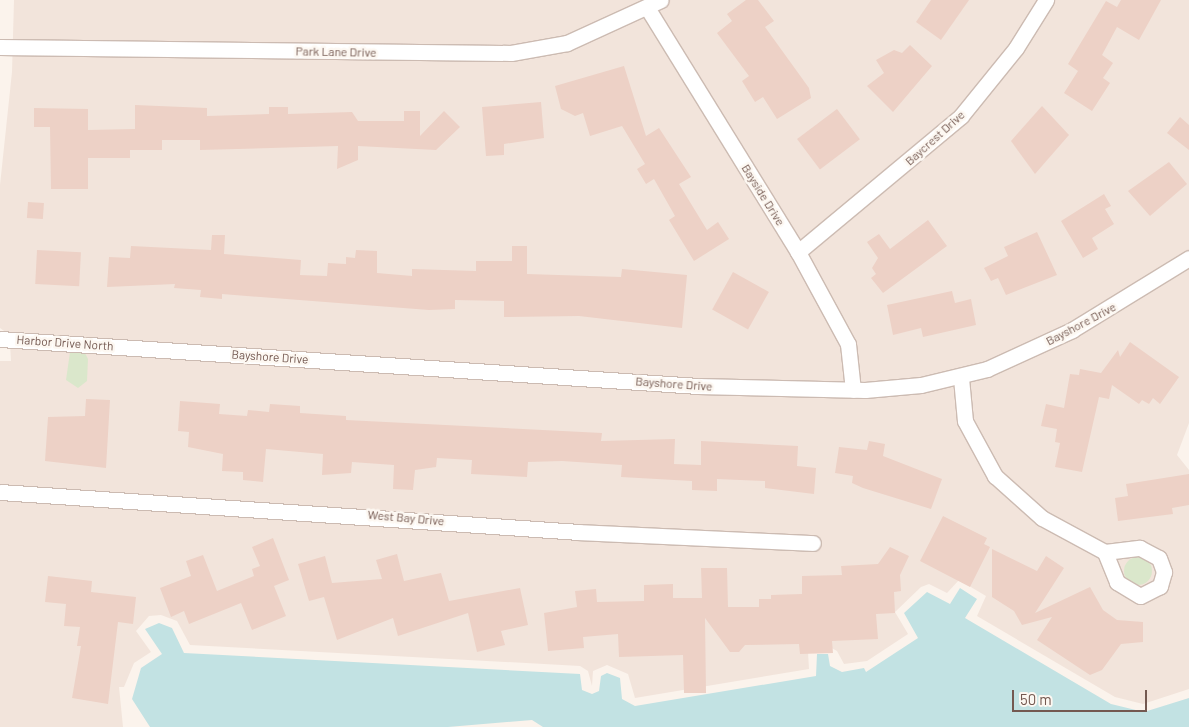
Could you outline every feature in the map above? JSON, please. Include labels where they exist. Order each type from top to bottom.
[{"type":"street","name":"Park Lane Drive","points":[[0,47],[502,53],[567,42],[648,9],[661,0]]},
{"type":"street","name":"Baycrest Drive","points":[[798,252],[961,116],[1016,48],[1046,0]]},
{"type":"street","name":"Bayside Drive","points":[[648,9],[798,252],[850,350],[852,390]]},
{"type":"street","name":"Bayshore Drive","points":[[129,347],[698,386],[852,390],[961,378],[1072,330],[1189,258]]},
{"type":"street","name":"Harbor Drive North","points":[[0,339],[129,347]]},
{"type":"street","points":[[961,378],[965,421],[995,476],[1042,518],[1105,552]]},
{"type":"street","name":"West Bay Drive","points":[[0,492],[579,532],[813,543]]},
{"type":"shaded area","points":[[14,0],[1189,0],[1189,423],[1177,455],[1189,470],[1189,689],[1143,704],[1115,697],[977,616],[986,596],[959,580],[947,593],[929,584],[921,587],[895,612],[908,634],[867,661],[844,664],[837,651],[828,646],[808,652],[809,669],[635,698],[628,674],[607,665],[593,671],[592,686],[588,671],[580,666],[190,645],[177,621],[161,615],[149,616],[136,631],[151,652],[134,663],[124,687],[119,687],[123,727],[0,727],[0,361],[11,361],[10,343],[14,338],[0,328],[0,185],[12,72]]},
{"type":"green space","points":[[70,352],[85,353],[88,359],[87,381],[78,388],[66,380]]},
{"type":"green space","points":[[1138,557],[1148,561],[1152,571],[1148,581],[1138,585],[1128,581],[1124,571],[1128,561]]},
{"type":"water","points":[[960,588],[977,599],[965,618],[1111,704],[1144,712],[1189,698],[1189,727],[543,727],[532,720],[448,727],[150,727],[132,699],[141,668],[162,654],[145,629],[159,623],[172,628],[184,653],[580,674],[582,690],[592,694],[599,691],[601,676],[607,673],[620,678],[622,699],[635,706],[816,676],[817,654],[828,654],[830,666],[842,672],[864,668],[866,672],[918,638],[904,613],[927,592],[950,604]]},
{"type":"building","points":[[746,0],[758,0],[774,21],[765,27],[809,88],[811,98],[777,119],[763,97],[755,102],[742,81],[749,76],[717,33],[732,21],[727,14]]},
{"type":"building","points":[[931,0],[969,0],[941,40],[916,22]]},
{"type":"building","points":[[1121,0],[1161,0],[1139,40],[1117,27],[1102,55],[1113,63],[1103,78],[1110,83],[1092,111],[1064,93],[1078,71],[1068,64],[1106,1],[1117,7]]},
{"type":"building","points":[[910,45],[932,66],[893,112],[867,86],[884,73],[876,60],[894,50],[902,53]]},
{"type":"building","points":[[624,66],[646,136],[659,128],[691,177],[679,184],[707,230],[718,222],[729,239],[694,261],[669,220],[675,216],[654,179],[646,184],[637,169],[645,164],[622,126],[590,136],[583,113],[575,116],[561,109],[555,86]]},
{"type":"building","points":[[541,102],[544,138],[504,144],[504,155],[486,156],[482,107]]},
{"type":"building","points":[[135,105],[207,108],[207,116],[269,114],[269,107],[288,107],[288,114],[352,112],[358,121],[404,121],[404,111],[420,111],[420,136],[444,111],[460,127],[436,150],[358,146],[358,160],[337,169],[338,146],[200,150],[200,140],[162,140],[162,150],[130,150],[130,158],[88,158],[88,189],[51,189],[50,127],[34,127],[34,108],[88,109],[88,130],[135,129]]},
{"type":"building","points":[[1042,106],[1069,135],[1035,174],[1011,141]]},
{"type":"building","points":[[837,109],[860,139],[820,169],[797,139]]},
{"type":"building","points":[[1180,117],[1189,125],[1189,150],[1167,133]]},
{"type":"building","points":[[1169,162],[1187,184],[1150,216],[1128,191]]},
{"type":"building","points":[[1104,194],[1111,206],[1105,209],[1114,224],[1092,238],[1098,249],[1083,258],[1061,221]]},
{"type":"building","points":[[28,202],[44,203],[43,219],[27,218]]},
{"type":"building","points":[[928,220],[947,246],[883,293],[871,278],[876,274],[872,268],[878,258],[867,242],[879,234],[890,249]]},
{"type":"building","points":[[1037,232],[1057,275],[1006,295],[998,278],[991,281],[984,268],[1008,256],[1004,247]]},
{"type":"building","points":[[212,235],[225,235],[224,254],[301,260],[300,275],[327,276],[328,263],[346,264],[346,257],[355,258],[356,250],[377,251],[377,273],[412,276],[412,269],[476,271],[476,261],[512,261],[512,246],[527,246],[527,274],[621,277],[622,269],[687,275],[682,328],[579,316],[504,317],[504,301],[455,300],[455,309],[429,310],[222,294],[222,299],[200,297],[201,290],[174,288],[175,284],[107,287],[109,257],[130,258],[131,246],[211,250]]},
{"type":"building","points":[[37,250],[81,252],[79,286],[35,284]]},
{"type":"building","points":[[733,272],[769,292],[748,329],[712,310]]},
{"type":"building","points":[[952,291],[955,303],[971,299],[976,325],[923,337],[921,328],[893,335],[887,305]]},
{"type":"building","points":[[1130,342],[1179,377],[1160,404],[1153,398],[1149,404],[1142,400],[1139,404],[1112,385],[1109,399],[1099,397],[1082,472],[1055,467],[1060,443],[1055,442],[1057,429],[1041,426],[1046,404],[1064,408],[1070,374],[1079,375],[1080,369],[1101,373],[1118,350],[1120,357]]},
{"type":"building","points":[[86,399],[110,400],[106,468],[45,461],[48,417],[85,416]]},
{"type":"building","points":[[180,401],[220,404],[219,414],[247,416],[248,410],[269,412],[270,404],[300,406],[300,413],[346,416],[346,420],[602,433],[601,441],[675,439],[674,464],[701,465],[701,441],[798,446],[797,466],[816,468],[814,494],[765,488],[765,481],[717,479],[717,491],[692,490],[692,481],[621,477],[622,465],[562,461],[528,462],[527,477],[471,474],[472,460],[437,458],[436,467],[415,470],[413,490],[393,489],[394,465],[352,462],[351,473],[322,475],[323,454],[266,449],[263,482],[243,480],[243,472],[222,471],[223,454],[188,447],[189,432],[178,431]]},
{"type":"building","points":[[869,441],[885,444],[883,456],[942,479],[931,509],[863,488],[852,483],[853,476],[835,473],[839,447],[867,450]]},
{"type":"building","points":[[1189,474],[1189,505],[1172,508],[1173,514],[1118,521],[1115,498],[1128,496],[1126,484]]},
{"type":"building","points":[[943,516],[987,538],[984,544],[990,547],[970,587],[920,561]]},
{"type":"building","points":[[273,538],[289,580],[274,586],[286,616],[252,630],[241,603],[189,624],[184,611],[171,617],[160,588],[191,576],[186,561],[203,555],[217,591],[254,576],[252,569],[260,566],[252,547]]},
{"type":"building","points":[[890,547],[909,556],[900,575],[901,591],[894,592],[895,613],[876,614],[878,639],[832,641],[833,653],[800,654],[799,644],[745,645],[739,652],[730,652],[705,618],[706,693],[684,693],[683,655],[619,657],[618,634],[583,637],[584,648],[548,651],[544,613],[577,607],[575,591],[596,589],[597,602],[644,601],[644,585],[673,584],[673,598],[702,598],[701,568],[727,568],[728,607],[759,607],[759,599],[771,599],[771,595],[802,594],[802,576],[842,575],[841,566],[878,564]]},
{"type":"building","points":[[992,549],[1037,571],[1046,556],[1064,568],[1035,613],[1090,587],[1103,610],[1117,620],[1143,622],[1143,642],[1121,644],[1102,670],[1090,675],[1037,640],[1052,617],[1022,625],[1014,611],[992,597]]},
{"type":"building","points":[[397,554],[404,581],[441,573],[449,601],[520,588],[528,625],[501,631],[505,645],[477,652],[468,613],[398,636],[393,618],[337,640],[324,597],[309,601],[298,564],[325,556],[332,583],[382,579],[376,560]]},
{"type":"building","points":[[48,576],[92,581],[91,592],[136,597],[133,624],[118,622],[108,704],[72,698],[81,646],[77,646],[80,627],[64,626],[66,604],[45,602]]}]
